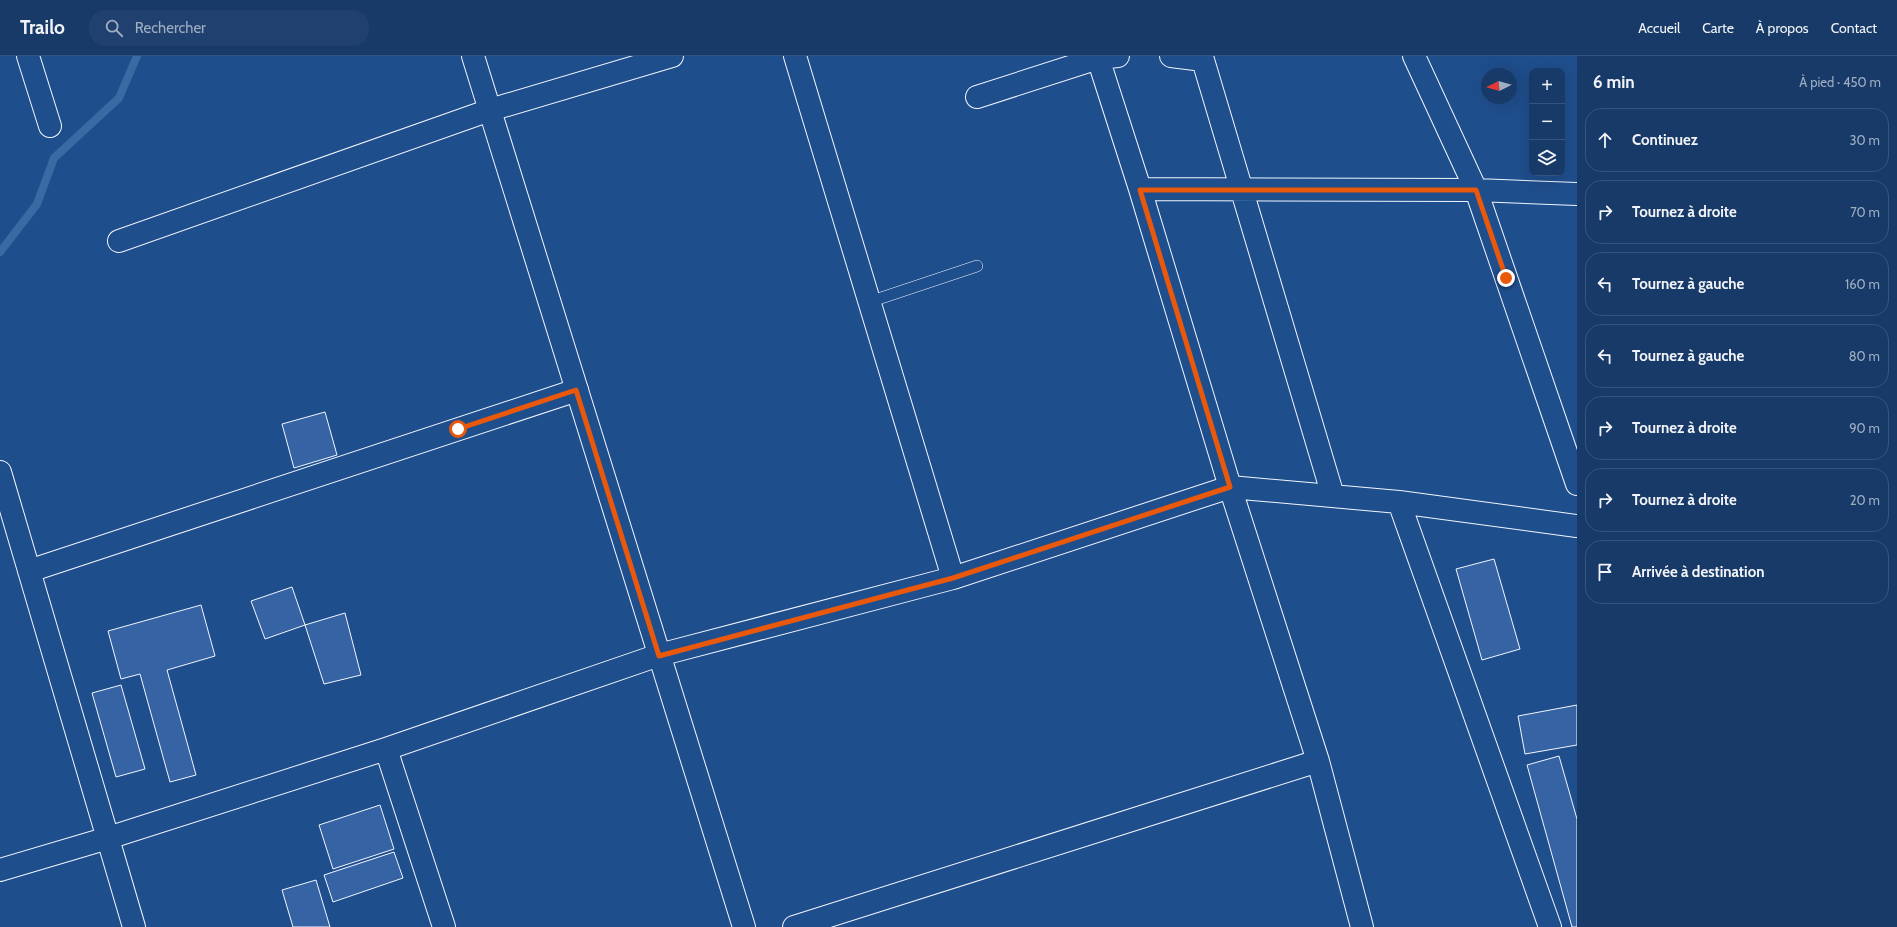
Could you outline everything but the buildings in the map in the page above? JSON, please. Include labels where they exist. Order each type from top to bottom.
[{"type":"street","points":[[28,56],[50,126]]},
{"type":"street","points":[[473,56],[744,927]]},
{"type":"street","points":[[119,241],[490,110],[672,56]]},
{"type":"street","points":[[795,56],[953,578]]},
{"type":"street","points":[[1172,56],[1203,60],[1333,496]]},
{"type":"street","points":[[1414,56],[1476,190],[1577,484]]},
{"type":"street","points":[[977,97],[1108,57],[1140,190],[1230,487],[1318,761],[1362,927]]},
{"type":"street","points":[[1140,190],[1476,190],[1577,194]]},
{"type":"street","points":[[29,571],[576,390]]},
{"type":"street","points":[[0,472],[134,927]]},
{"type":"street","points":[[0,870],[108,838],[386,749],[659,656],[953,578],[1230,487],[1399,502],[1577,526]]},
{"type":"street","points":[[1399,502],[1550,927]]},
{"type":"street","points":[[386,749],[444,927]]},
{"type":"street","points":[[794,927],[1318,761]]},
{"type":"lane","points":[[869,302],[978,266]]},
{"type":"waterway","points":[[0,252],[37,204],[54,158],[119,98],[137,56]]},
{"type":"route","points":[[458,429],[576,390],[659,656],[953,578],[1230,487],[1140,190],[1476,190],[1506,278]]}]
